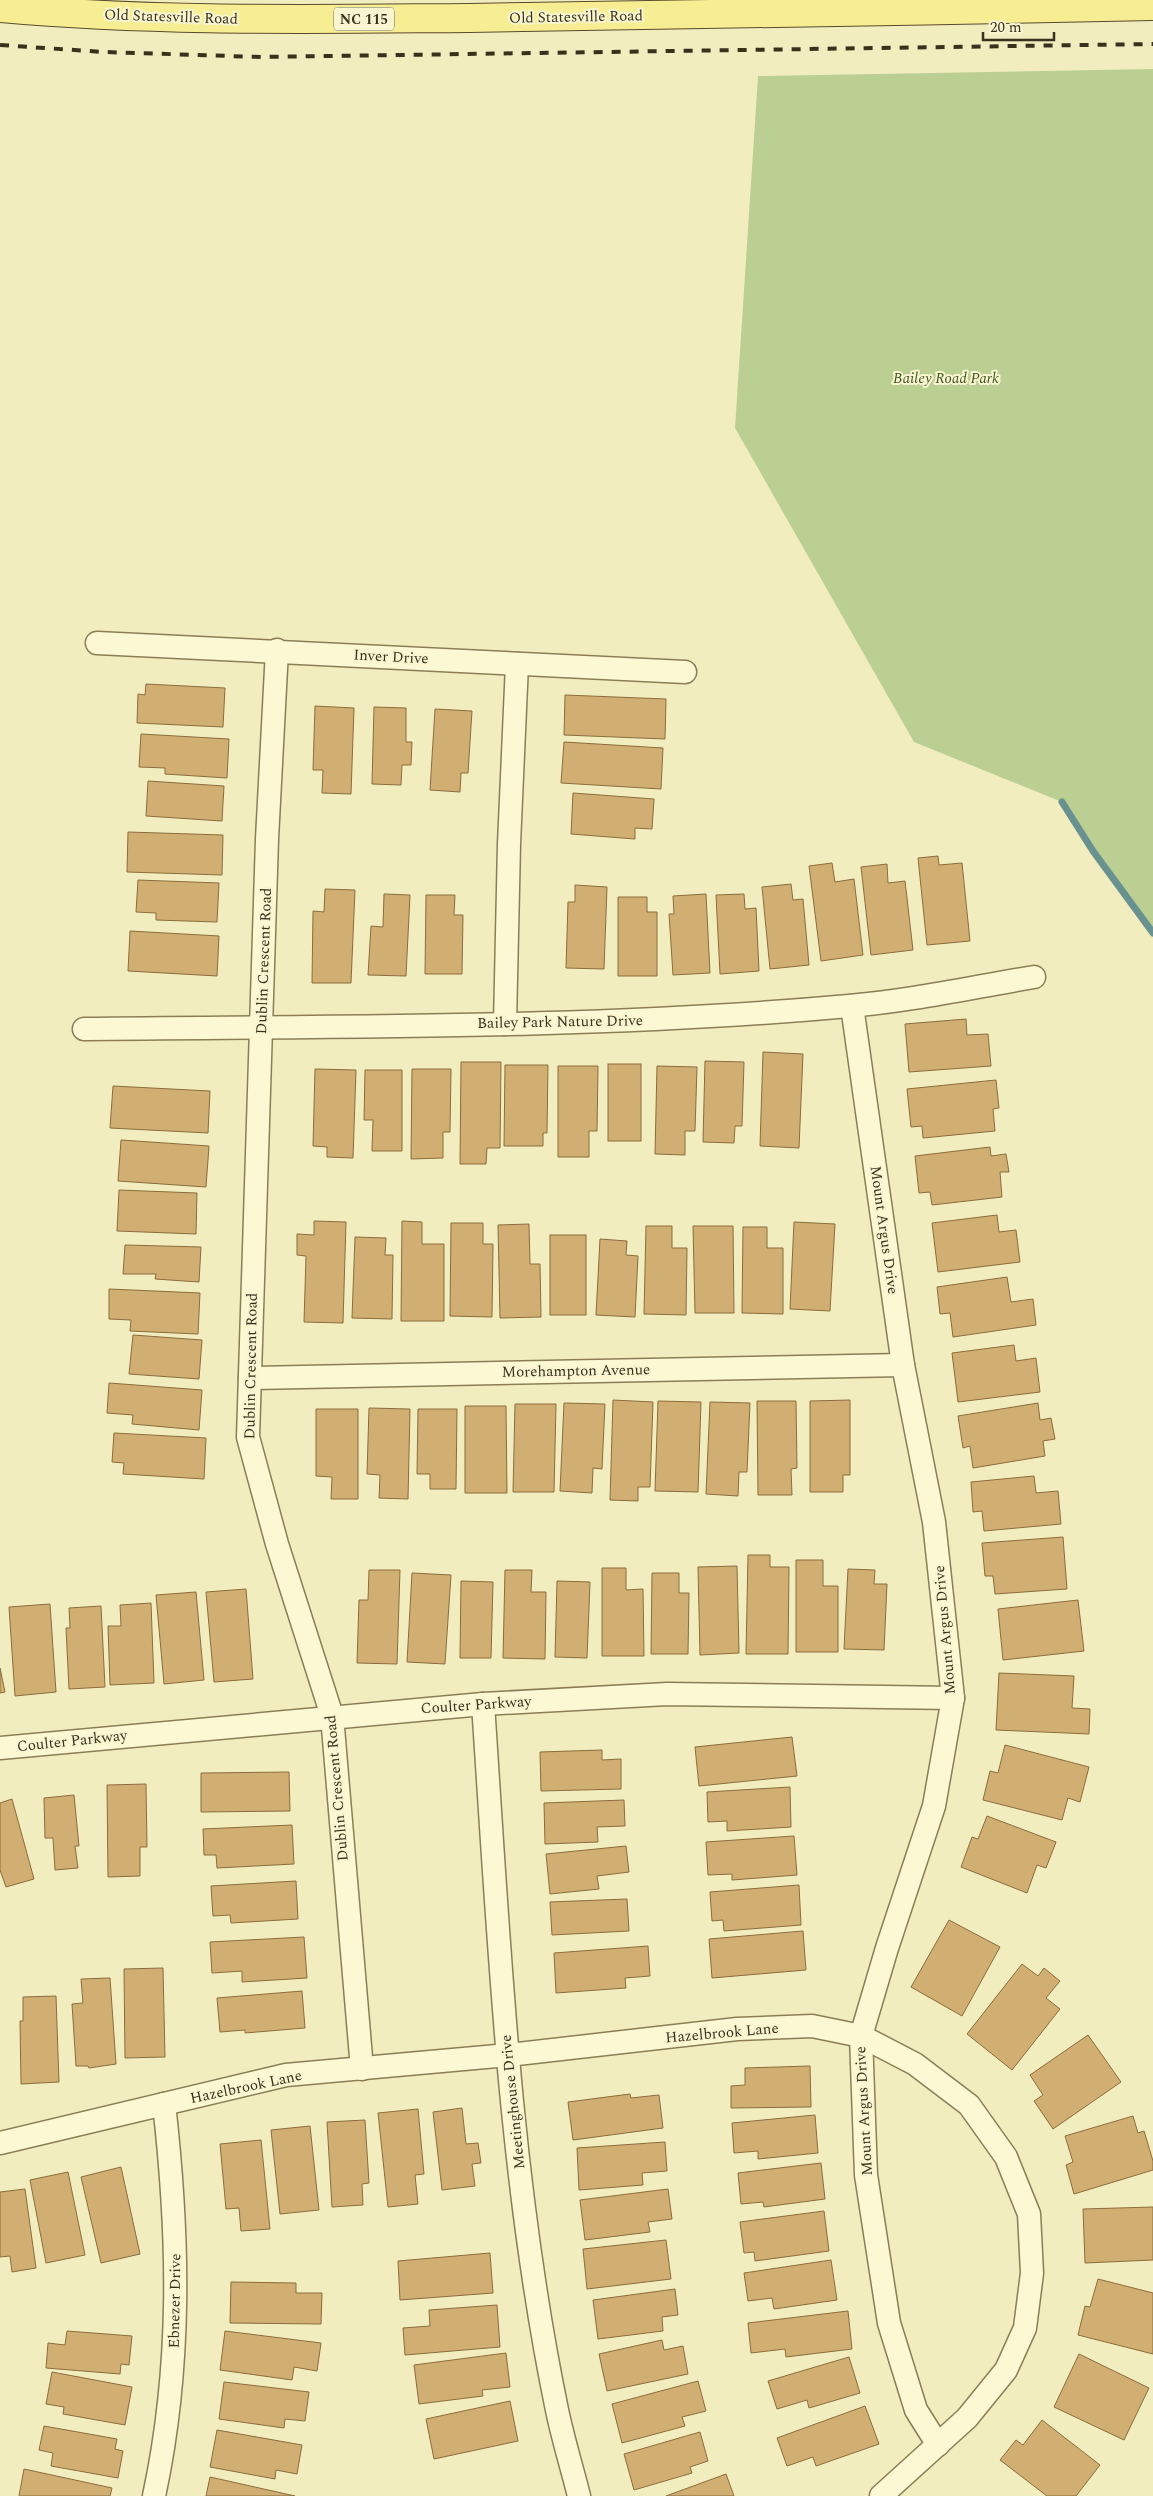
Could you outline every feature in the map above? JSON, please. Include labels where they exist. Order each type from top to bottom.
[{"type":"main road","name":"Old Statesville Road","points":[[0,8],[139,17],[249,20],[708,15],[1153,6]]},
{"type":"street","name":"Inver Drive","points":[[97,643],[277,650],[685,672]]},
{"type":"street","name":"Dublin Crescent Road","points":[[277,650],[267,839],[263,1026],[254,1202],[248,1437],[277,1544],[332,1716],[362,2069]]},
{"type":"street","points":[[504,1024],[517,664]]},
{"type":"street","name":"Bailey Park Nature Drive","points":[[84,1028],[504,1024],[682,1018],[852,1006],[1034,977]]},
{"type":"street","name":"Mount Argus Drive","points":[[852,1006],[903,1365],[934,1522],[953,1698],[934,1806],[886,1948],[861,2036],[866,2175],[889,2323],[916,2410],[938,2445]]},
{"type":"street","name":"Morehampton Avenue","points":[[250,1378],[903,1365]]},
{"type":"street","name":"Coulter Parkway","points":[[0,1748],[332,1716],[483,1704],[667,1694],[953,1698]]},
{"type":"street","name":"Meetinghouse Drive","points":[[483,1704],[508,2055],[524,2206],[537,2304],[557,2412],[579,2496]]},
{"type":"street","name":"Hazelbrook Lane","points":[[0,2143],[286,2075],[508,2055],[736,2029],[812,2026],[861,2036],[914,2064],[969,2105],[1006,2156],[1029,2214],[1032,2273],[1025,2328],[1006,2370],[967,2418],[881,2496]]},
{"type":"street","name":"Ebnezer Drive","points":[[154,2496],[161,2463],[173,2376],[177,2282],[174,2189],[164,2104]]},
{"type":"green space","name":"Bailey Road Park","points":[[1153,69],[1153,933],[1093,851],[1062,802],[914,742],[735,428],[758,76]]},
{"type":"building","points":[[146,684],[225,688],[223,727],[137,723],[138,694],[145,695]]},
{"type":"building","points":[[565,695],[666,699],[665,739],[564,735]]},
{"type":"building","points":[[315,706],[354,708],[351,794],[322,793],[323,770],[313,770]]},
{"type":"building","points":[[374,707],[406,708],[406,742],[412,742],[411,765],[402,765],[401,785],[372,784]]},
{"type":"building","points":[[435,709],[472,711],[468,773],[461,773],[460,792],[430,790]]},
{"type":"building","points":[[141,734],[229,739],[227,778],[165,774],[165,768],[139,767]]},
{"type":"building","points":[[564,742],[663,748],[661,789],[561,783]]},
{"type":"building","points":[[148,781],[224,786],[222,821],[146,816]]},
{"type":"building","points":[[573,793],[654,799],[652,829],[635,828],[635,839],[571,834]]},
{"type":"building","points":[[128,832],[223,835],[222,875],[127,872]]},
{"type":"building","points":[[938,856],[939,865],[962,863],[970,941],[927,945],[918,858]]},
{"type":"building","points":[[832,863],[835,882],[854,879],[863,955],[821,961],[809,866]]},
{"type":"building","points":[[887,864],[888,883],[905,881],[913,950],[871,955],[861,867]]},
{"type":"building","points":[[138,880],[219,883],[217,922],[156,920],[156,913],[136,912]]},
{"type":"building","points":[[791,884],[793,900],[803,899],[809,965],[770,969],[762,887]]},
{"type":"building","points":[[575,885],[607,887],[604,969],[566,968],[568,902],[575,902]]},
{"type":"building","points":[[325,889],[355,890],[351,983],[312,983],[313,911],[324,912]]},
{"type":"building","points":[[384,894],[410,895],[406,976],[368,975],[371,926],[383,927]]},
{"type":"building","points":[[706,894],[710,973],[673,975],[669,914],[674,914],[673,896]]},
{"type":"building","points":[[744,894],[745,909],[756,908],[759,971],[720,974],[716,895]]},
{"type":"building","points":[[426,895],[455,895],[454,915],[463,915],[462,974],[425,974]]},
{"type":"building","points":[[618,897],[647,897],[647,912],[657,912],[657,976],[618,976]]},
{"type":"building","points":[[130,931],[219,936],[217,976],[128,971]]},
{"type":"building","points":[[966,1019],[967,1035],[988,1034],[991,1066],[909,1072],[905,1024]]},
{"type":"building","points":[[763,1052],[803,1054],[799,1148],[760,1146]]},
{"type":"building","points":[[705,1061],[744,1062],[742,1126],[735,1126],[734,1143],[703,1142]]},
{"type":"building","points":[[461,1062],[501,1062],[500,1148],[487,1148],[486,1164],[460,1164]]},
{"type":"building","points":[[608,1064],[641,1064],[641,1141],[608,1141]]},
{"type":"building","points":[[505,1065],[548,1065],[547,1133],[543,1133],[543,1146],[504,1146]]},
{"type":"building","points":[[558,1066],[598,1066],[597,1131],[589,1131],[589,1157],[558,1157]]},
{"type":"building","points":[[657,1066],[697,1067],[695,1131],[685,1131],[685,1155],[655,1154]]},
{"type":"building","points":[[315,1069],[356,1070],[353,1158],[327,1157],[327,1147],[313,1146]]},
{"type":"building","points":[[412,1069],[451,1069],[450,1132],[443,1132],[443,1158],[411,1159]]},
{"type":"building","points":[[365,1070],[402,1070],[402,1151],[372,1151],[373,1120],[364,1120]]},
{"type":"building","points":[[996,1080],[999,1108],[993,1109],[995,1131],[923,1138],[922,1126],[911,1127],[907,1089]]},
{"type":"building","points":[[113,1086],[210,1091],[208,1133],[110,1128]]},
{"type":"building","points":[[121,1140],[209,1146],[206,1187],[118,1181]]},
{"type":"building","points":[[990,1147],[991,1156],[1006,1154],[1009,1172],[1000,1172],[1002,1197],[932,1205],[930,1192],[919,1193],[915,1156]]},
{"type":"building","points":[[119,1190],[197,1193],[196,1234],[117,1231]]},
{"type":"building","points":[[997,1215],[999,1232],[1016,1230],[1020,1262],[938,1272],[932,1223]]},
{"type":"building","points":[[314,1221],[346,1222],[343,1323],[304,1322],[306,1256],[297,1255],[297,1234],[314,1235]]},
{"type":"building","points":[[402,1221],[422,1222],[422,1244],[444,1244],[444,1321],[401,1321]]},
{"type":"building","points":[[794,1222],[835,1224],[830,1311],[790,1309]]},
{"type":"building","points":[[451,1223],[483,1223],[483,1244],[493,1244],[492,1317],[450,1316]]},
{"type":"building","points":[[529,1224],[530,1264],[540,1264],[541,1317],[500,1318],[498,1225]]},
{"type":"building","points":[[646,1226],[672,1226],[672,1248],[687,1248],[686,1315],[644,1314]]},
{"type":"building","points":[[693,1226],[733,1226],[734,1313],[695,1313]]},
{"type":"building","points":[[743,1227],[767,1227],[767,1248],[783,1248],[783,1314],[742,1313]]},
{"type":"building","points":[[550,1235],[586,1235],[586,1315],[550,1315]]},
{"type":"building","points":[[355,1237],[386,1238],[385,1255],[393,1255],[392,1319],[352,1318]]},
{"type":"building","points":[[600,1239],[627,1241],[626,1255],[638,1256],[635,1317],[596,1315]]},
{"type":"building","points":[[125,1245],[201,1247],[199,1282],[155,1279],[156,1274],[123,1274]]},
{"type":"building","points":[[1007,1277],[1011,1302],[1033,1299],[1036,1325],[953,1337],[950,1313],[940,1314],[937,1287]]},
{"type":"building","points":[[109,1289],[200,1293],[198,1334],[130,1331],[131,1320],[109,1319]]},
{"type":"building","points":[[133,1335],[202,1340],[199,1379],[129,1374]]},
{"type":"building","points":[[1014,1345],[1016,1361],[1036,1358],[1040,1392],[958,1402],[952,1353]]},
{"type":"building","points":[[109,1383],[202,1390],[199,1430],[132,1424],[133,1415],[107,1413]]},
{"type":"building","points":[[613,1400],[653,1402],[650,1487],[638,1487],[638,1501],[610,1500]]},
{"type":"building","points":[[850,1400],[850,1475],[843,1475],[843,1492],[810,1492],[810,1401]]},
{"type":"building","points":[[658,1401],[701,1402],[698,1492],[655,1491]]},
{"type":"building","points":[[757,1401],[796,1401],[797,1468],[791,1469],[792,1495],[758,1495]]},
{"type":"building","points":[[710,1402],[750,1403],[747,1472],[739,1472],[738,1496],[706,1494]]},
{"type":"building","points":[[564,1403],[605,1404],[602,1469],[593,1468],[592,1493],[560,1491]]},
{"type":"building","points":[[1038,1403],[1040,1420],[1051,1418],[1055,1439],[1043,1441],[1045,1456],[973,1468],[970,1446],[963,1448],[958,1416]]},
{"type":"building","points":[[515,1404],[556,1404],[554,1492],[513,1492]]},
{"type":"building","points":[[465,1406],[506,1406],[507,1493],[465,1493]]},
{"type":"building","points":[[369,1408],[410,1409],[408,1499],[379,1498],[380,1475],[367,1474]]},
{"type":"building","points":[[316,1409],[358,1409],[358,1499],[331,1499],[332,1477],[316,1476]]},
{"type":"building","points":[[418,1409],[457,1409],[456,1489],[430,1489],[430,1474],[417,1474]]},
{"type":"building","points":[[114,1433],[206,1438],[204,1479],[123,1474],[124,1463],[112,1462]]},
{"type":"building","points":[[1034,1476],[1036,1493],[1058,1491],[1061,1524],[984,1531],[982,1511],[973,1512],[971,1482]]},
{"type":"building","points":[[1063,1537],[1067,1589],[995,1594],[993,1576],[985,1576],[982,1543]]},
{"type":"building","points":[[748,1555],[770,1555],[770,1567],[789,1567],[788,1654],[746,1654]]},
{"type":"building","points":[[796,1560],[823,1560],[823,1586],[838,1586],[838,1652],[796,1652]]},
{"type":"building","points":[[737,1566],[739,1653],[700,1655],[698,1567]]},
{"type":"building","points":[[602,1568],[626,1568],[626,1590],[643,1589],[644,1656],[602,1656]]},
{"type":"building","points":[[848,1569],[875,1570],[874,1584],[887,1584],[884,1650],[844,1649]]},
{"type":"building","points":[[369,1570],[400,1570],[397,1664],[357,1663],[359,1600],[368,1600]]},
{"type":"building","points":[[505,1570],[532,1570],[531,1592],[546,1592],[545,1659],[503,1658]]},
{"type":"building","points":[[412,1573],[451,1575],[445,1664],[407,1662]]},
{"type":"building","points":[[652,1573],[679,1573],[679,1593],[689,1593],[688,1654],[651,1654]]},
{"type":"building","points":[[461,1581],[493,1582],[491,1658],[460,1658]]},
{"type":"building","points":[[557,1581],[590,1582],[587,1658],[555,1657]]},
{"type":"building","points":[[246,1589],[253,1679],[214,1682],[206,1592]]},
{"type":"building","points":[[196,1592],[204,1680],[164,1684],[156,1595]]},
{"type":"building","points":[[1078,1600],[1084,1651],[1003,1660],[998,1609]]},
{"type":"building","points":[[151,1603],[154,1683],[110,1685],[108,1626],[121,1626],[120,1605]]},
{"type":"building","points":[[50,1604],[56,1692],[15,1696],[9,1607]]},
{"type":"building","points":[[101,1606],[105,1687],[69,1689],[66,1628],[70,1628],[69,1608]]},
{"type":"building","points":[[0,1668],[5,1692],[0,1693]]},
{"type":"building","points":[[999,1673],[1074,1676],[1072,1708],[1090,1709],[1089,1734],[996,1730]]},
{"type":"building","points":[[792,1737],[797,1776],[699,1786],[695,1747]]},
{"type":"building","points":[[1005,1745],[1089,1767],[1080,1802],[1068,1798],[1062,1820],[983,1800],[990,1771],[998,1773]]},
{"type":"building","points":[[602,1750],[602,1760],[621,1759],[621,1789],[541,1791],[540,1752]]},
{"type":"building","points":[[289,1772],[290,1811],[201,1812],[201,1773]]},
{"type":"building","points":[[146,1784],[147,1847],[140,1847],[140,1876],[108,1877],[107,1785]]},
{"type":"building","points":[[790,1787],[791,1827],[727,1831],[727,1821],[708,1822],[707,1792]]},
{"type":"building","points":[[74,1795],[79,1846],[75,1846],[78,1868],[55,1870],[53,1838],[45,1838],[44,1798]]},
{"type":"building","points":[[12,1799],[34,1879],[6,1887],[0,1870],[0,1803]]},
{"type":"building","points":[[624,1800],[625,1826],[597,1827],[598,1842],[545,1844],[544,1803]]},
{"type":"building","points":[[987,1816],[1056,1842],[1046,1868],[1037,1865],[1027,1893],[961,1867],[972,1837],[978,1839]]},
{"type":"building","points":[[292,1825],[294,1864],[217,1868],[216,1855],[204,1855],[203,1829]]},
{"type":"building","points":[[794,1836],[797,1875],[732,1880],[732,1874],[708,1875],[706,1842]]},
{"type":"building","points":[[626,1846],[629,1872],[597,1876],[599,1889],[550,1894],[546,1854]]},
{"type":"building","points":[[296,1881],[298,1919],[231,1923],[230,1915],[213,1916],[211,1886]]},
{"type":"building","points":[[799,1885],[801,1925],[724,1931],[723,1920],[712,1921],[710,1892]]},
{"type":"building","points":[[627,1899],[629,1931],[552,1935],[550,1902]]},
{"type":"building","points":[[949,1920],[1000,1947],[962,2016],[911,1987]]},
{"type":"building","points":[[803,1931],[806,1970],[712,1978],[709,1939]]},
{"type":"building","points":[[304,1937],[307,1978],[242,1982],[242,1971],[212,1973],[210,1942]]},
{"type":"building","points":[[648,1946],[650,1976],[625,1978],[626,1988],[556,1993],[554,1953]]},
{"type":"building","points":[[1022,1964],[1038,1976],[1044,1968],[1060,1981],[1046,1998],[1060,2009],[1012,2070],[967,2034]]},
{"type":"building","points":[[163,1968],[165,2057],[125,2058],[124,1969]]},
{"type":"building","points":[[110,1978],[116,2064],[89,2068],[88,2066],[76,2066],[72,2004],[83,2003],[81,1979]]},
{"type":"building","points":[[302,1991],[305,2028],[245,2033],[245,2030],[220,2032],[217,1998]]},
{"type":"building","points":[[56,1996],[59,2082],[21,2084],[20,2021],[23,2021],[23,1997]]},
{"type":"building","points":[[1088,2035],[1121,2082],[1053,2129],[1034,2101],[1043,2095],[1030,2075]]},
{"type":"building","points":[[810,2066],[811,2107],[731,2108],[731,2086],[745,2085],[745,2068]]},
{"type":"building","points":[[630,2094],[631,2098],[659,2095],[663,2128],[573,2140],[568,2102]]},
{"type":"building","points":[[462,2108],[466,2144],[478,2143],[481,2163],[472,2164],[475,2186],[442,2190],[433,2112]]},
{"type":"building","points":[[418,2109],[424,2174],[415,2175],[418,2204],[388,2207],[378,2113]]},
{"type":"building","points":[[815,2115],[818,2153],[758,2159],[758,2151],[734,2153],[732,2123]]},
{"type":"building","points":[[1133,2116],[1138,2133],[1144,2131],[1153,2161],[1153,2170],[1074,2194],[1066,2165],[1073,2162],[1065,2136]]},
{"type":"building","points":[[365,2120],[369,2183],[362,2184],[363,2205],[332,2207],[327,2122]]},
{"type":"building","points":[[310,2126],[319,2210],[280,2214],[271,2130]]},
{"type":"building","points":[[261,2140],[270,2229],[241,2231],[239,2208],[226,2209],[220,2144]]},
{"type":"building","points":[[665,2142],[667,2171],[642,2173],[643,2185],[579,2190],[577,2148]]},
{"type":"building","points":[[821,2163],[825,2199],[764,2207],[763,2202],[741,2204],[738,2173]]},
{"type":"building","points":[[121,2167],[140,2254],[101,2263],[81,2177]]},
{"type":"building","points":[[68,2172],[85,2255],[46,2263],[30,2180]]},
{"type":"building","points":[[25,2189],[36,2268],[12,2272],[10,2256],[0,2257],[0,2192]]},
{"type":"building","points":[[668,2189],[672,2219],[648,2222],[650,2232],[585,2240],[580,2200]]},
{"type":"building","points":[[1153,2207],[1153,2260],[1085,2263],[1083,2209]]},
{"type":"building","points":[[824,2211],[829,2251],[755,2261],[754,2252],[744,2253],[740,2222]]},
{"type":"building","points":[[666,2240],[671,2279],[587,2289],[583,2249]]},
{"type":"building","points":[[490,2253],[493,2293],[400,2300],[398,2261]]},
{"type":"building","points":[[831,2260],[837,2300],[774,2309],[772,2298],[748,2301],[744,2273]]},
{"type":"building","points":[[1098,2279],[1153,2293],[1153,2354],[1078,2335],[1085,2306],[1090,2307]]},
{"type":"building","points":[[231,2282],[296,2283],[296,2293],[322,2293],[321,2324],[230,2323]]},
{"type":"building","points":[[675,2289],[678,2315],[662,2317],[663,2331],[598,2339],[593,2300]]},
{"type":"building","points":[[497,2305],[500,2347],[405,2355],[403,2328],[430,2326],[429,2310]]},
{"type":"building","points":[[848,2311],[852,2349],[786,2357],[785,2349],[751,2353],[748,2323]]},
{"type":"building","points":[[67,2331],[132,2336],[129,2365],[121,2364],[120,2374],[46,2368],[48,2343],[65,2345]]},
{"type":"building","points":[[225,2331],[321,2343],[317,2371],[294,2367],[292,2380],[220,2370]]},
{"type":"building","points":[[662,2340],[664,2350],[683,2346],[688,2374],[607,2391],[599,2354]]},
{"type":"building","points":[[506,2353],[510,2387],[482,2390],[483,2396],[419,2404],[414,2365]]},
{"type":"building","points":[[1079,2354],[1149,2388],[1124,2440],[1054,2407]]},
{"type":"building","points":[[849,2357],[860,2393],[809,2408],[807,2400],[777,2409],[768,2381]]},
{"type":"building","points":[[52,2372],[132,2387],[125,2425],[63,2414],[64,2407],[46,2404]]},
{"type":"building","points":[[698,2381],[706,2411],[682,2417],[685,2426],[622,2443],[612,2404]]},
{"type":"building","points":[[224,2382],[309,2392],[305,2421],[285,2419],[284,2428],[219,2419]]},
{"type":"building","points":[[510,2401],[518,2441],[434,2459],[426,2419]]},
{"type":"building","points":[[865,2406],[879,2444],[816,2466],[813,2457],[787,2466],[777,2438]]},
{"type":"building","points":[[1042,2420],[1100,2465],[1076,2496],[1047,2496],[1000,2460],[1016,2440],[1023,2445]]},
{"type":"building","points":[[44,2426],[117,2439],[115,2449],[123,2451],[118,2478],[51,2466],[53,2453],[39,2450]]},
{"type":"building","points":[[217,2430],[302,2445],[297,2474],[276,2470],[275,2479],[210,2467]]},
{"type":"building","points":[[700,2432],[708,2461],[690,2467],[692,2473],[634,2490],[624,2454]]},
{"type":"building","points":[[24,2469],[112,2488],[110,2496],[19,2496]]},
{"type":"building","points":[[726,2474],[734,2496],[666,2496]]},
{"type":"building","points":[[210,2477],[295,2496],[206,2496]]},
{"type":"waterway","points":[[1062,802],[1093,851],[1153,933]]},
{"type":"railway","points":[[0,45],[104,52],[261,57],[1153,44]]}]
